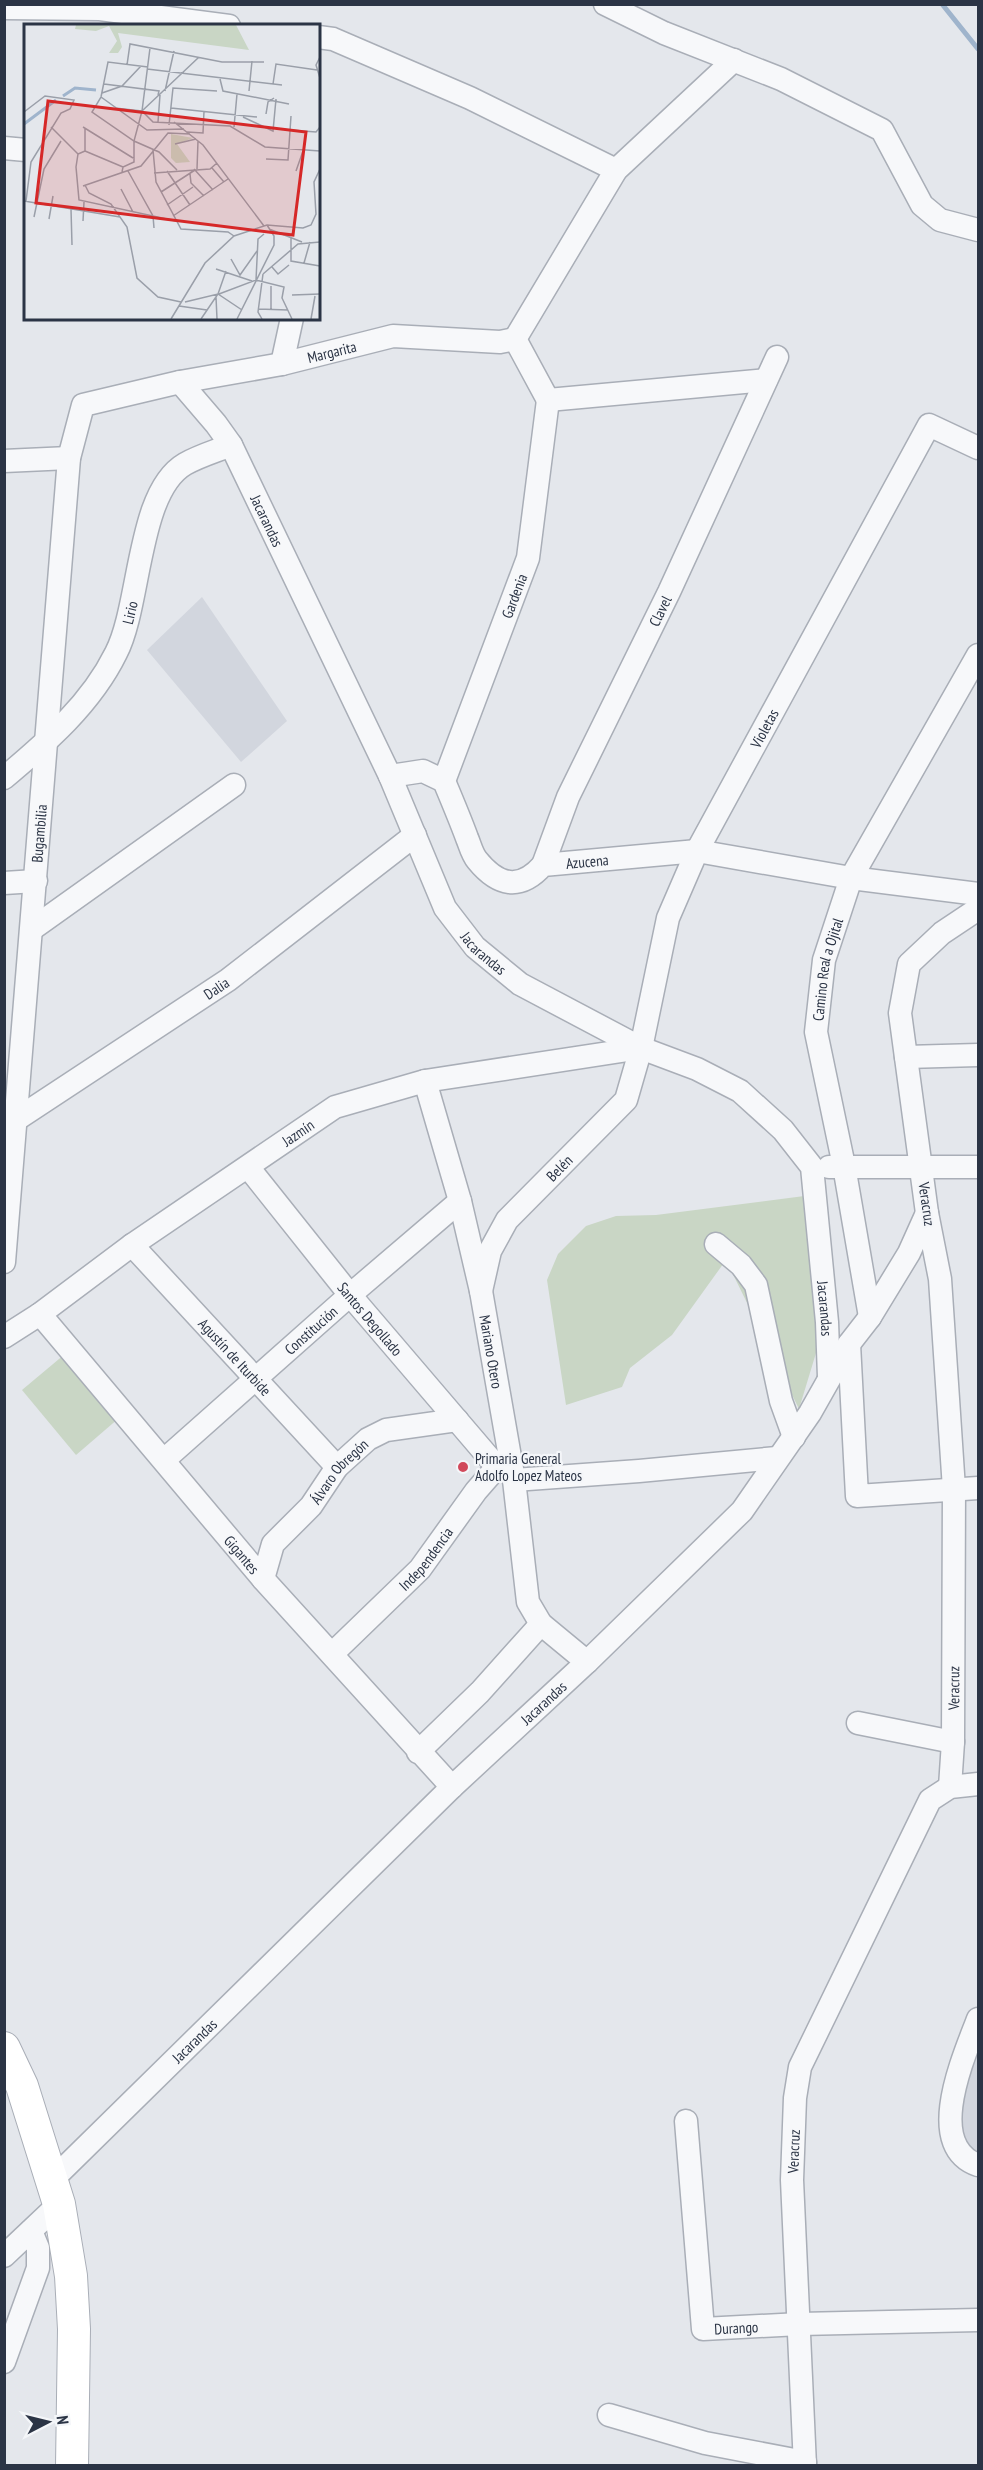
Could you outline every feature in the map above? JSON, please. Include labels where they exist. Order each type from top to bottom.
[{"type":"main road","points":[[4,2048],[22,2086],[54,2193],[71,2276],[74,2329],[72,2466]]},
{"type":"street","points":[[605,4],[664,33],[781,79],[882,130],[922,205],[940,220],[978,230]]},
{"type":"street","points":[[4,8],[100,9],[214,24]]},
{"type":"street","points":[[320,37],[333,39],[470,98],[616,170]]},
{"type":"street","points":[[734,60],[616,170],[515,339],[548,400],[766,380]]},
{"type":"street","points":[[4,148],[24,150]]},
{"type":"street","points":[[282,364],[292,320]]},
{"type":"street","name":"Margarita","points":[[83,405],[180,382],[282,364],[393,336],[500,342],[515,339]]},
{"type":"street","name":"Clavel","points":[[543,865],[568,797],[669,592],[777,357]]},
{"type":"street","name":"Jacarandas","points":[[4,2256],[31,2231],[54,2193],[452,1787],[586,1662],[742,1511],[777,1458],[794,1437],[829,1377],[827,1322],[813,1167],[783,1130],[740,1091],[697,1069],[641,1048],[520,984],[475,948],[445,908],[390,776],[231,445],[216,423],[180,382]]},
{"type":"street","name":"Gardenia","points":[[444,781],[528,558],[548,400]]},
{"type":"street","name":"Bugambilia","points":[[4,1262],[10,1121],[32,929],[69,458],[83,405]]},
{"type":"street","name":"Violetas","points":[[641,1048],[668,918],[698,851],[929,425],[978,448]]},
{"type":"street","name":"Lirio","points":[[4,778],[45,744],[79,708],[117,652],[132,604],[150,519],[159,492],[184,465],[231,445]]},
{"type":"street","points":[[4,461],[69,458]]},
{"type":"street","name":"Camino Real a Ojital","points":[[870,1317],[844,1166],[816,1032],[824,960],[851,878],[978,655]]},
{"type":"street","points":[[390,776],[423,771],[444,781],[476,859],[498,878],[508,883],[521,882],[532,877],[543,865]]},
{"type":"street","points":[[32,929],[234,785]]},
{"type":"street","name":"Dalia","points":[[10,1121],[228,980],[415,835]]},
{"type":"street","name":"Azucena","points":[[543,865],[698,851],[851,878],[978,894]]},
{"type":"street","points":[[4,883],[36,881]]},
{"type":"street","name":"Veracruz","points":[[805,2464],[801,2324],[792,2180],[795,2098],[800,2067],[930,1800],[950,1787],[953,1742],[954,1489],[940,1279],[927,1213],[900,1013],[909,964],[942,933],[978,909]]},
{"type":"street","name":"Jazmín","points":[[4,1337],[40,1314],[132,1245],[335,1107],[426,1081],[641,1048]]},
{"type":"street","name":"Belén","points":[[480,1291],[490,1251],[507,1220],[626,1100],[641,1048]]},
{"type":"street","points":[[906,1057],[978,1055]]},
{"type":"street","name":"Mariano Otero","points":[[426,1081],[460,1202],[480,1291],[528,1602],[541,1624],[586,1662]]},
{"type":"street","name":"Santos Degollado","points":[[248,1167],[350,1295],[457,1420],[507,1468]]},
{"type":"street","points":[[813,1167],[978,1167]]},
{"type":"street","name":"Constitución","points":[[164,1460],[350,1295],[460,1202]]},
{"type":"street","points":[[829,1377],[849,1344],[870,1317],[909,1253],[927,1213]]},
{"type":"street","points":[[716,1244],[741,1264],[756,1285],[781,1401],[794,1437]]},
{"type":"street","name":"Agustín de Iturbide","points":[[132,1245],[338,1467]]},
{"type":"street","name":"Gigantes","points":[[40,1314],[263,1579],[452,1787]]},
{"type":"street","points":[[849,1344],[856,1496],[978,1488]]},
{"type":"street","name":"Álvaro Obregón","points":[[263,1579],[273,1544],[310,1506],[338,1467],[368,1438],[386,1430],[457,1420]]},
{"type":"street","points":[[507,1468],[639,1472],[777,1458]]},
{"type":"street","name":"Independencia","points":[[332,1654],[420,1569],[476,1491],[507,1468]]},
{"type":"street","points":[[418,1752],[480,1692],[541,1624]]},
{"type":"street","points":[[858,1723],[953,1742]]},
{"type":"street","points":[[950,1787],[978,1784]]},
{"type":"street","points":[[978,2019],[957,2075],[950,2110],[953,2138],[959,2152],[968,2160],[978,2164]]},
{"type":"street","name":"Durango","points":[[686,2121],[703,2329],[978,2320]]},
{"type":"street","points":[[4,2362],[38,2268],[38,2248],[31,2231]]},
{"type":"street","points":[[609,2415],[705,2443],[805,2464]]},
{"type":"shaded area","points":[[202,597],[287,721],[241,762],[147,650]]},
{"type":"shaded area","points":[[978,2042],[978,2157],[961,2158],[962,2078]]},
{"type":"green space","points":[[812,1195],[816,1274],[816,1353],[799,1409],[726,1260],[672,1335],[630,1368],[622,1387],[566,1405],[547,1280],[558,1254],[586,1226],[616,1216],[656,1215]]},
{"type":"green space","points":[[65,1354],[119,1418],[76,1455],[22,1390]]},
{"type":"waterway","points":[[942,4],[978,49]]},
{"type":"place","name":"Primaria General Adolfo Lopez Mateos","points":[[463,1467]]}]
